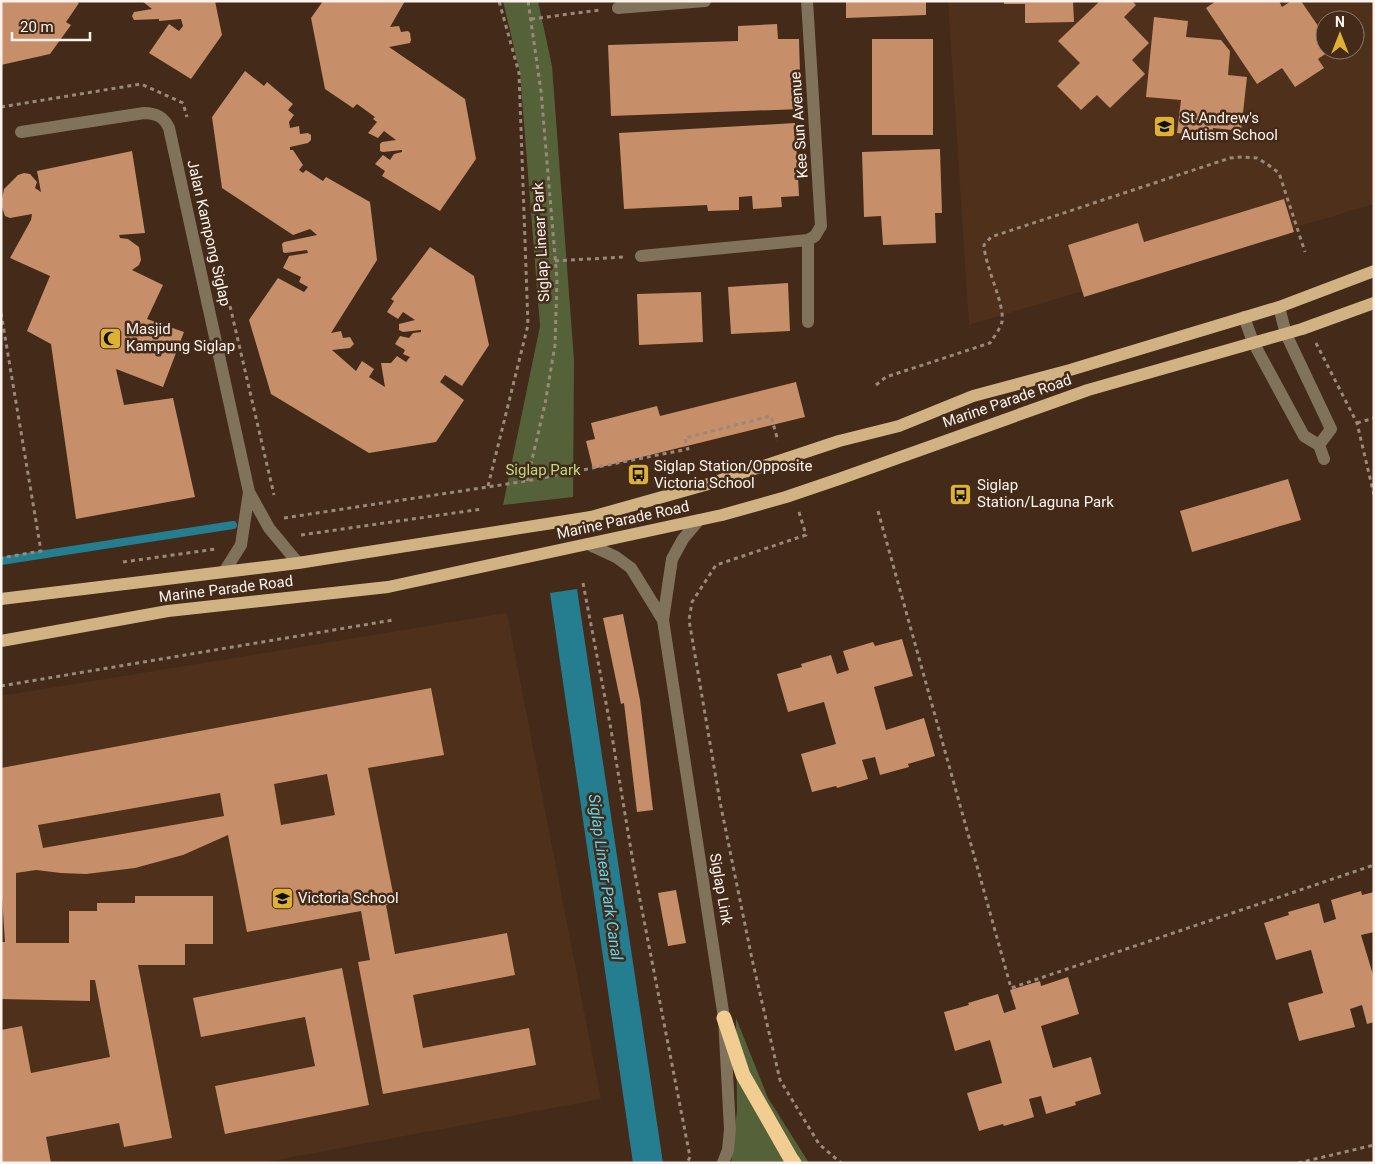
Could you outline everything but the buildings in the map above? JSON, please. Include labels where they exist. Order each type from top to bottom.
[{"type":"highway","points":[[724,1018],[743,1075],[794,1163]]},
{"type":"main road","name":"Marine Parade Road","points":[[1,599],[298,562],[591,517],[712,483],[839,441],[899,426],[973,396],[1070,370],[1278,307],[1374,271]]},
{"type":"main road","name":"Marine Parade Road","points":[[1,640],[168,611],[388,586],[698,520],[786,497],[1088,390],[1286,334],[1374,303]]},
{"type":"street","points":[[618,8],[705,1]]},
{"type":"street","name":"Kee Sun Avenue","points":[[807,1],[821,226],[815,236],[808,240]]},
{"type":"street","name":"Jalan Kampong Siglap","points":[[21,132],[144,113],[152,113],[166,120],[249,492],[268,528],[298,562]]},
{"type":"street","points":[[641,256],[808,240],[808,322]]},
{"type":"street","points":[[1278,307],[1286,334],[1331,429],[1319,445]]},
{"type":"street","points":[[1244,317],[1253,342],[1304,436],[1319,445],[1324,459]]},
{"type":"street","name":"Jalan Kampong Siglap","points":[[224,572],[240,545],[249,492]]},
{"type":"street","name":"Siglap Link","points":[[698,520],[683,539],[672,559],[663,620],[724,1018],[730,1129],[728,1150],[723,1163]]},
{"type":"street","name":"Siglap Link","points":[[588,544],[616,557],[631,568],[663,620]]},
{"type":"path","points":[[488,486],[528,325],[519,73],[499,1]]},
{"type":"path","name":"Siglap Linear Park","points":[[528,1],[541,91],[557,280],[555,346],[545,404],[528,481]]},
{"type":"path","points":[[530,19],[618,8]]},
{"type":"path","points":[[876,385],[886,377],[990,343],[1002,323],[1002,312],[984,256],[984,245],[991,237],[1230,158],[1256,158],[1278,172],[1305,252]]},
{"type":"path","points":[[556,261],[641,256]]},
{"type":"path","points":[[1,313],[41,551],[1,558]]},
{"type":"path","points":[[1308,326],[1356,423],[1374,496]]},
{"type":"path","points":[[280,518],[528,481],[623,463],[688,449],[685,438],[771,416]]},
{"type":"path","points":[[1356,423],[1374,418]]},
{"type":"path","points":[[878,511],[1010,988],[1374,865]]},
{"type":"path","points":[[806,535],[716,565],[692,602],[689,620],[720,802],[752,959],[780,1080],[819,1144],[841,1163]]},
{"type":"path","points":[[214,550],[218,545]]},
{"type":"path","points":[[583,583],[610,724],[635,874],[690,1157],[687,1163]]},
{"type":"path","points":[[1,686],[394,620]]},
{"type":"path","points":[[1298,1163],[1374,1145]]},
{"type":"shaded area","name":"St Andrew's Autism School","points":[[948,1],[1374,1],[1374,204],[969,325]]},
{"type":"shaded area","name":"Victoria School","points":[[507,613],[601,1099],[261,1163],[1,1163],[1,696]]},
{"type":"green space","name":"Siglap Park","points":[[503,1],[538,1],[552,66],[574,360],[573,497],[503,505],[540,326],[520,73]]},
{"type":"green space","points":[[736,1018],[768,1098],[809,1163],[731,1163],[737,1110]]},
{"type":"water","name":"Siglap Linear Park Canal","points":[[577,589],[663,1163],[633,1163],[550,593]]},
{"type":"waterway","points":[[1,561],[233,525]]},
{"type":"place","name":"St Andrew's Autism School","points":[[1165,127]]},
{"type":"place","name":"Masjid Kampung Siglap","points":[[110,338]]},
{"type":"place","name":"Siglap Station/Opposite Victoria School","points":[[638,475]]},
{"type":"place","name":"Siglap Station/Laguna Park","points":[[961,494]]},
{"type":"place","name":"Victoria School","points":[[282,898]]}]
